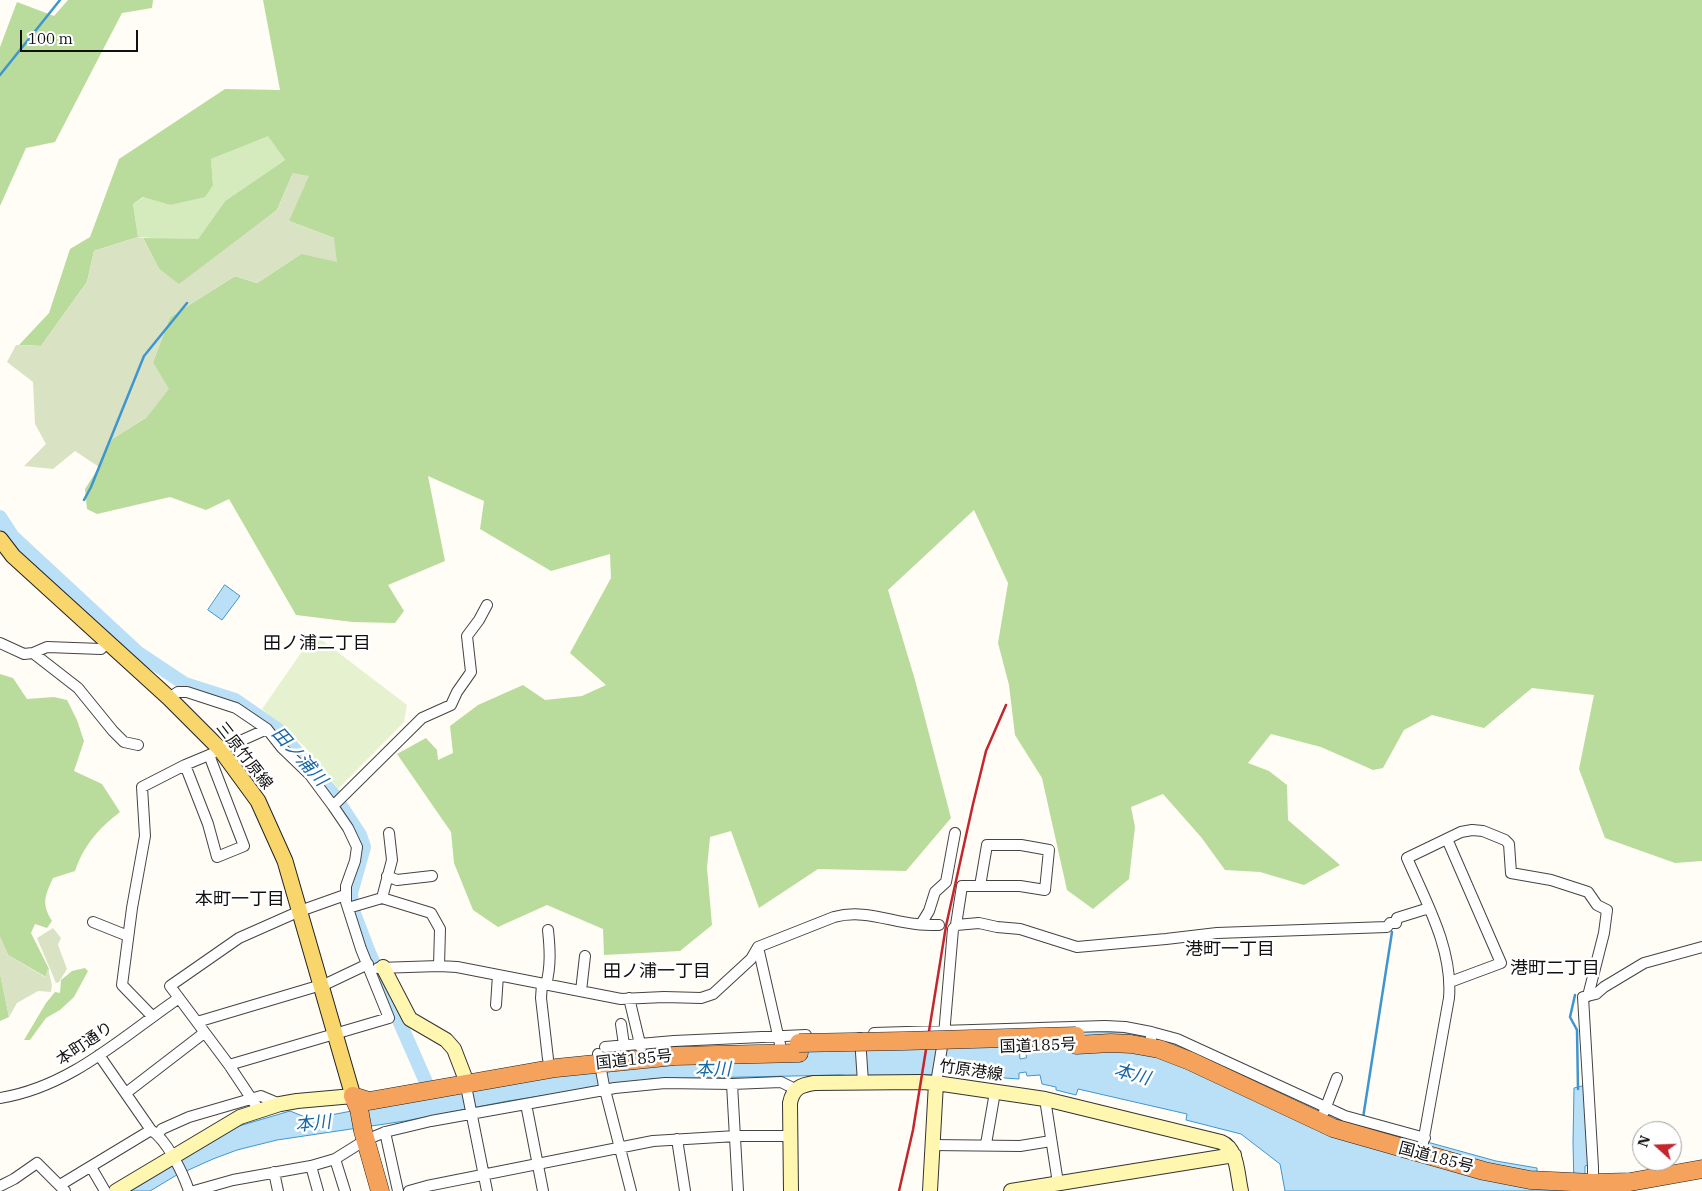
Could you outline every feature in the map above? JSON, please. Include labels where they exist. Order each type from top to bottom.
[{"type":"highway","name":"国道185号","points":[[641,1051],[675,1056],[903,1042],[1112,1035],[1151,1038],[1170,1043],[1194,1053],[1367,1130],[1537,1176],[1630,1182],[1702,1169]]},
{"type":"highway","name":"国道185号","points":[[1151,1038],[1168,1052],[1333,1128],[1423,1145]]},
{"type":"highway","name":"国道185号","points":[[355,1105],[367,1090],[434,1083],[465,1083],[556,1068],[641,1051],[778,1040],[799,1048]]},
{"type":"highway","name":"国道185号","points":[[465,1083],[548,1059],[600,1058]]},
{"type":"highway","points":[[355,1105],[371,1191]]},
{"type":"highway","points":[[361,1137],[380,1191]]},
{"type":"highway","name":"国道185号","points":[[1584,1178],[1650,1170],[1702,1159]]},
{"type":"main road","name":"三原竹原線","points":[[0,539],[12,556],[168,698],[258,801],[285,861],[355,1105]]},
{"type":"street","points":[[337,803],[422,718],[451,705],[457,692],[471,672],[467,636],[487,605]]},
{"type":"street","points":[[0,643],[24,654],[33,653],[47,647],[101,650],[107,642]]},
{"type":"street","points":[[33,653],[78,688],[112,731],[124,742],[138,745]]},
{"type":"street","points":[[168,698],[178,692],[187,692],[236,708],[267,729],[282,748],[337,803],[356,847],[355,861],[346,886],[345,895],[361,949],[410,1019],[446,1040],[454,1049],[465,1083],[486,1191]]},
{"type":"street","points":[[152,1016],[122,985],[128,936],[145,836],[142,787],[185,765],[267,729]]},
{"type":"street","points":[[185,765],[208,824],[217,857],[244,846],[215,752]]},
{"type":"street","points":[[1337,1078],[1324,1110],[1366,1122],[1423,1145],[1449,998],[1450,982],[1448,960],[1429,908],[1407,858],[1461,832],[1472,830],[1484,831],[1505,840],[1509,844],[1511,873],[1551,880],[1588,892],[1597,905],[1607,910],[1604,933],[1588,996]]},
{"type":"street","points":[[382,898],[392,860],[388,833]]},
{"type":"street","points":[[921,924],[929,911],[935,892],[946,882],[954,833]]},
{"type":"street","points":[[1447,839],[1501,963],[1450,982]]},
{"type":"street","points":[[930,1191],[937,1078],[944,1033],[953,929],[956,925],[962,886],[980,886],[1020,886],[1045,890],[1049,850],[1021,845],[987,845],[980,886]]},
{"type":"street","points":[[387,876],[397,880],[432,876]]},
{"type":"street","points":[[255,1105],[229,1065],[170,986],[240,938],[300,911],[345,895]]},
{"type":"street","points":[[348,908],[382,898],[431,913],[440,929],[440,966]]},
{"type":"street","points":[[956,925],[979,923],[1020,929],[1077,947],[1166,940],[1217,933],[1387,927],[1390,923],[1396,924],[1397,918],[1429,908]]},
{"type":"street","points":[[197,1022],[328,983],[374,967],[457,967],[621,999],[701,998],[713,994],[751,959],[758,947],[847,913],[939,925]]},
{"type":"street","points":[[93,922],[128,936]]},
{"type":"street","points":[[548,930],[550,950],[549,972],[541,998],[548,1059]]},
{"type":"street","points":[[758,947],[778,1040],[1105,1026],[1125,1027],[1151,1038]]},
{"type":"street","points":[[1584,1178],[1583,997],[1596,994],[1604,986],[1644,963],[1702,947]]},
{"type":"street","points":[[581,992],[585,956]]},
{"type":"street","points":[[229,1065],[389,1018],[374,967]]},
{"type":"street","points":[[496,1005],[498,975]]},
{"type":"street","name":"本町通り","points":[[0,1098],[42,1087],[64,1078],[179,998]]},
{"type":"street","points":[[629,998],[641,1051]]},
{"type":"street","points":[[621,1024],[624,1045]]},
{"type":"street","points":[[126,1093],[204,1033]]},
{"type":"street","points":[[860,1036],[863,1080]]},
{"type":"street","points":[[631,1191],[604,1088],[600,1058],[624,1045],[641,1051]]},
{"type":"street","points":[[99,1055],[174,1159],[184,1175],[188,1191]]},
{"type":"street","name":"竹原港線","points":[[795,1089],[805,1084],[814,1083],[937,1078],[995,1092],[1045,1099],[1220,1142],[1228,1145],[1234,1155]]},
{"type":"street","points":[[194,1191],[233,1180],[310,1166],[335,1159],[361,1137],[470,1111],[526,1104],[604,1088],[665,1083],[732,1084],[782,1082],[795,1089],[790,1103],[791,1191]]},
{"type":"street","points":[[732,1084],[738,1191]]},
{"type":"street","points":[[986,1144],[995,1092]]},
{"type":"street","points":[[1045,1099],[1058,1183]]},
{"type":"street","points":[[0,1186],[37,1163],[63,1188],[91,1167],[154,1132],[189,1117],[255,1105],[297,1101],[355,1105]]},
{"type":"street","points":[[526,1104],[543,1191]]},
{"type":"street","points":[[116,1191],[174,1159],[255,1105]]},
{"type":"street","points":[[385,1132],[398,1191]]},
{"type":"street","points":[[409,1191],[653,1141],[736,1136],[791,1136]]},
{"type":"street","points":[[677,1139],[685,1191]]},
{"type":"street","points":[[932,1145],[986,1144],[1020,1146],[1051,1141]]},
{"type":"street","points":[[1011,1191],[1234,1155],[1241,1191]]},
{"type":"street","points":[[335,1159],[345,1191]]},
{"type":"street","points":[[310,1166],[318,1191]]},
{"type":"street","points":[[91,1167],[105,1191]]},
{"type":"street","points":[[274,1172],[278,1191]]},
{"type":"green space","points":[[68,0],[153,0],[152,8],[122,13],[55,142],[26,148],[0,206],[0,47],[17,2],[54,16]]},
{"type":"green space","points":[[263,0],[1702,0],[1702,861],[1675,863],[1605,838],[1579,769],[1594,695],[1532,688],[1484,728],[1432,715],[1404,730],[1383,768],[1373,770],[1321,747],[1271,734],[1248,763],[1269,771],[1287,785],[1288,820],[1340,865],[1304,885],[1260,872],[1225,870],[1201,837],[1163,794],[1131,807],[1135,827],[1129,879],[1093,909],[1067,890],[1042,778],[1015,735],[1009,685],[998,643],[1008,583],[974,510],[888,590],[915,680],[951,818],[906,871],[818,869],[759,908],[731,831],[710,837],[707,868],[712,925],[680,951],[604,955],[603,929],[547,905],[498,927],[473,910],[454,863],[451,832],[397,754],[426,738],[437,750],[438,760],[453,753],[450,726],[478,705],[523,685],[545,700],[582,696],[606,685],[570,653],[611,578],[610,554],[551,571],[480,529],[484,501],[428,476],[445,561],[388,585],[404,611],[395,623],[353,622],[296,615],[229,499],[206,510],[170,497],[97,514],[87,509],[85,489],[99,467],[112,439],[147,417],[153,362],[170,317],[235,276],[257,283],[301,254],[334,238],[289,221],[293,173],[277,210],[179,285],[159,269],[143,238],[198,239],[225,201],[285,160],[268,136],[211,159],[213,185],[205,197],[170,205],[143,197],[133,204],[138,237],[94,251],[87,282],[41,346],[19,345],[49,313],[70,249],[90,237],[119,159],[225,89],[280,90]]},
{"type":"green space","points":[[268,135],[285,160],[225,201],[198,239],[179,240],[138,237],[133,204],[144,197],[170,205],[213,185],[211,159]]},
{"type":"green space","points":[[293,173],[309,176],[289,221],[334,238],[337,262],[301,254],[257,283],[235,276],[170,317],[153,362],[169,389],[147,417],[112,439],[99,467],[75,451],[53,469],[24,466],[46,444],[35,424],[33,382],[7,362],[16,345],[41,346],[87,282],[94,251],[138,237],[143,238],[159,269],[179,284],[277,210]]},
{"type":"green space","points":[[314,634],[407,705],[404,722],[338,789],[305,747],[262,709]]},
{"type":"green space","points":[[0,674],[13,678],[27,699],[54,697],[67,700],[77,720],[84,741],[74,771],[102,784],[120,812],[87,845],[75,871],[53,878],[45,900],[46,909],[52,921],[47,928],[35,924],[31,933],[49,969],[46,977],[8,955],[0,937]]},
{"type":"green space","points":[[53,928],[61,938],[58,945],[67,969],[59,982],[56,983],[37,938]]},
{"type":"green space","points":[[0,937],[8,955],[45,977],[48,968],[52,985],[51,992],[38,991],[17,1003],[9,1017],[0,974]]},
{"type":"green space","points":[[85,968],[88,971],[74,997],[60,1010],[46,1018],[30,1040],[24,1040],[46,1003],[55,992],[60,993],[61,980],[72,971]]},
{"type":"green space","points":[[0,973],[9,1017],[0,1021]]},
{"type":"water","points":[[225,585],[240,596],[222,620],[208,610]]},
{"type":"water","name":"本川","points":[[1025,1031],[1134,1032],[1158,1036],[1362,1124],[1496,1161],[1537,1168],[1537,1185],[1574,1188],[1574,1088],[1586,1085],[1590,1164],[1585,1166],[1585,1189],[1613,1191],[1285,1191],[1280,1164],[1241,1134],[1186,1120],[1187,1114],[1078,1089],[1076,1095],[1056,1090],[1056,1087],[1042,1084],[1040,1075],[1027,1076],[1026,1072],[1019,1073],[1019,1079],[948,1074],[863,1077],[840,1075],[651,1079],[508,1101],[405,1121],[277,1140],[237,1150],[213,1159],[175,1176],[150,1191],[128,1191],[239,1126],[290,1111],[310,1119],[523,1078],[637,1066],[799,1059],[798,1038],[1018,1033],[1020,1059],[1026,1058]]},
{"type":"waterway","points":[[0,75],[60,0]]},
{"type":"waterway","points":[[84,500],[144,356],[187,303]]},
{"type":"waterway","name":"田ノ浦川","points":[[0,517],[13,537],[137,652],[185,684],[235,700],[277,729],[334,795],[360,835],[364,847],[351,893],[352,908],[368,950],[433,1098]]},
{"type":"waterway","points":[[1363,1118],[1392,932]]},
{"type":"waterway","points":[[1575,995],[1570,1017],[1577,1030],[1578,1089]]},
{"type":"railway","points":[[899,1191],[913,1130],[946,926],[986,751],[1006,705]]},
{"type":"district","name":"田ノ浦二丁目","points":[[317,644]]},
{"type":"district","name":"本町一丁目","points":[[240,900]]},
{"type":"district","name":"港町一丁目","points":[[1230,950]]},
{"type":"district","name":"港町二丁目","points":[[1555,969]]},
{"type":"district","name":"田ノ浦一丁目","points":[[657,972]]}]
